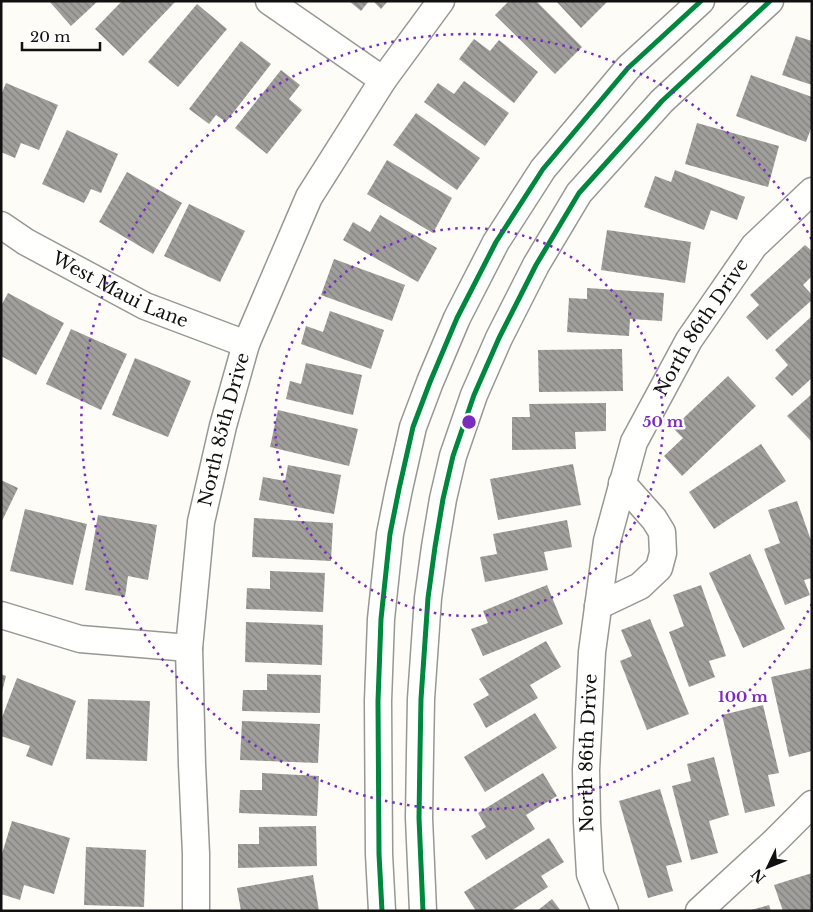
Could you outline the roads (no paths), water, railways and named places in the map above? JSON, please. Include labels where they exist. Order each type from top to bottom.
[{"type":"street","points":[[269,1],[384,80]]},
{"type":"street","name":"North 85th Drive","points":[[196,911],[196,854],[189,648],[201,522],[223,426],[246,344],[309,197],[384,80],[441,1]]},
{"type":"street","points":[[382,911],[379,854],[378,701],[381,619],[390,534],[413,427],[457,318],[496,242],[543,169],[628,68],[701,1]]},
{"type":"street","points":[[423,911],[419,818],[421,699],[428,598],[443,499],[454,456],[474,395],[499,338],[536,265],[579,194],[662,101],[770,1]]},
{"type":"street","name":"North 86th Drive","points":[[601,906],[590,874],[586,822],[586,770],[592,652],[607,541],[634,442],[689,340],[754,246],[812,191]]},
{"type":"street","name":"West Maui Lane","points":[[1,225],[26,242],[145,306],[246,344]]},
{"type":"street","points":[[598,606],[640,586],[659,568],[663,553],[662,532],[654,518],[622,484]]},
{"type":"street","points":[[1,615],[80,639],[189,648]]},
{"type":"street","points":[[699,911],[812,804]]}]
